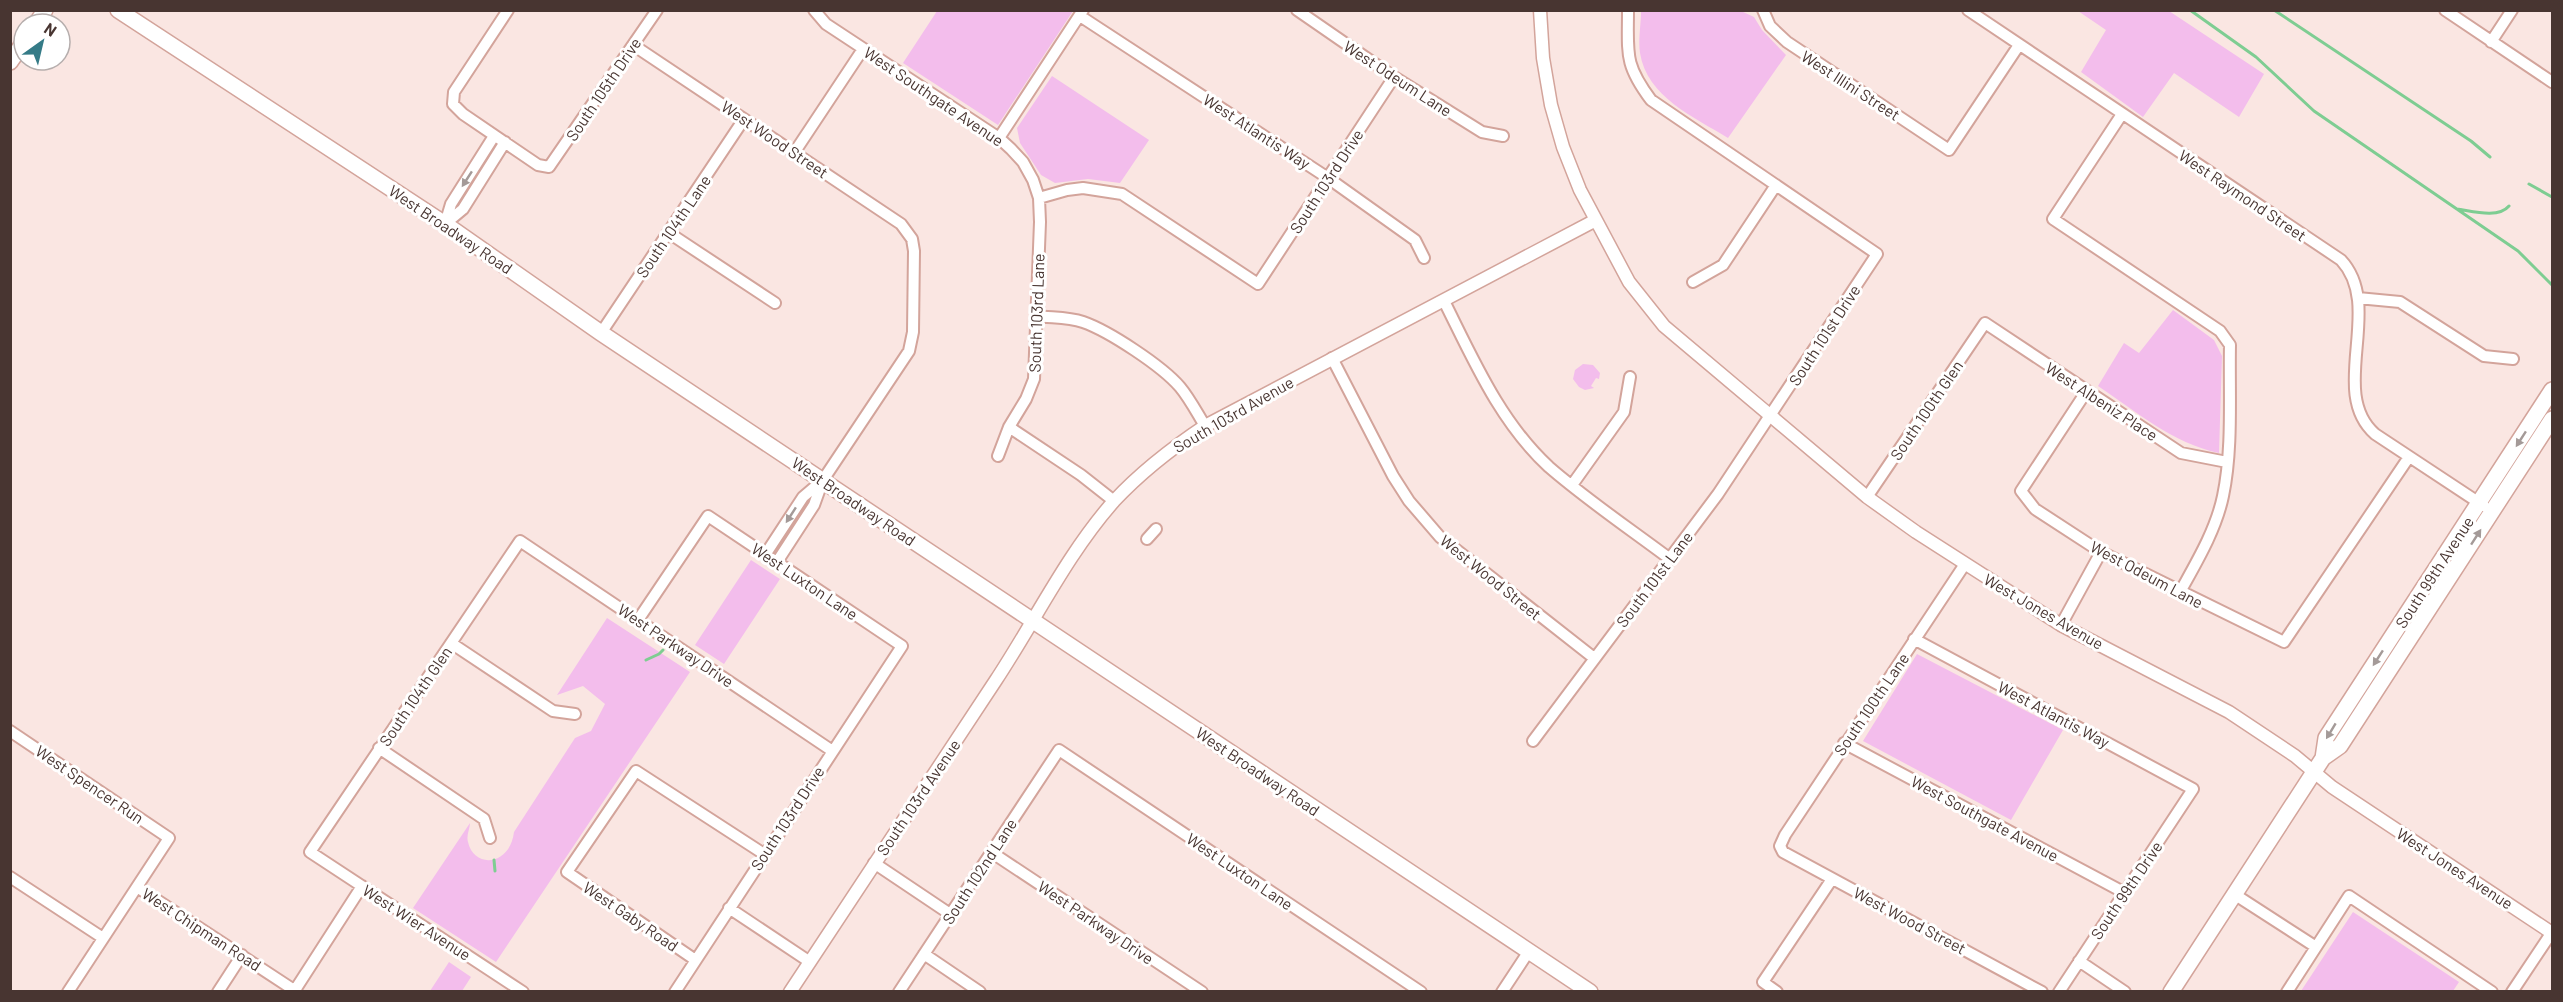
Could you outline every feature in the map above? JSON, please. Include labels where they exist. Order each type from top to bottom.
[{"type":"main road","name":"West Broadway Road","points":[[118,10],[445,224],[601,333],[1590,992]]},
{"type":"main road","name":"South 99th Avenue","points":[[2319,764],[2326,738],[2553,390]]},
{"type":"main road","name":"South 99th Avenue","points":[[2171,992],[2319,764],[2340,746],[2553,419]]},
{"type":"street","points":[[445,224],[463,209],[505,142],[463,114],[453,104],[454,92],[508,10]]},
{"type":"street","name":"South 105th Drive","points":[[505,142],[538,165],[549,167],[657,10]]},
{"type":"street","name":"West Odeum Lane","points":[[1297,10],[1394,77],[1482,132],[1503,136]]},
{"type":"street","points":[[1540,10],[1543,58],[1551,105],[1563,147],[1594,221]]},
{"type":"street","points":[[1628,10],[1629,58],[1635,78],[1652,100],[1776,185],[1723,265],[1692,282]]},
{"type":"street","name":"West Illini Street","points":[[1763,10],[1770,26],[1787,42],[1949,150],[2019,45]]},
{"type":"street","name":"West Raymond Street","points":[[1968,10],[2341,260],[2349,269],[2358,298],[2355,401],[2359,414],[2368,428],[2409,457]]},
{"type":"street","points":[[2445,10],[2553,82]]},
{"type":"street","points":[[2491,42],[2512,10]]},
{"type":"street","name":"West Southgate Avenue","points":[[813,11],[826,24],[999,138],[1023,162],[1033,180],[1039,198]]},
{"type":"street","points":[[999,138],[1082,13]]},
{"type":"street","name":"West Atlantis Way","points":[[1082,13],[1328,178],[1415,240],[1424,258]]},
{"type":"street","name":"West Wood Street","points":[[633,45],[901,224],[912,239],[914,250],[913,332],[909,351],[823,480]]},
{"type":"street","points":[[794,153],[863,49]]},
{"type":"street","name":"South 103rd Drive","points":[[1039,198],[1066,190],[1083,188],[1122,194],[1258,284],[1394,77]]},
{"type":"street","points":[[2122,114],[2053,219],[2220,331],[2230,345],[2227,462],[2223,498],[2195,566],[2180,592]]},
{"type":"street","name":"South 104th Lane","points":[[601,333],[744,119]]},
{"type":"street","points":[[445,224],[451,204],[494,136]]},
{"type":"street","name":"South 101st Drive","points":[[1772,416],[1877,254],[1776,185]]},
{"type":"street","name":"South 103rd Lane","points":[[998,456],[1009,427],[1026,399],[1034,379],[1039,198]]},
{"type":"street","name":"South 103rd Avenue","points":[[790,992],[1079,548],[1114,501],[1158,460],[1205,426],[1594,221]]},
{"type":"street","name":"West Jones Avenue","points":[[1594,221],[1629,282],[1664,326],[1867,497],[1965,564],[2061,625],[2209,700],[2319,764],[2332,788],[2552,932]]},
{"type":"street","points":[[669,233],[775,303]]},
{"type":"street","points":[[2358,298],[2400,302],[2484,356],[2513,359]]},
{"type":"street","points":[[1444,301],[1503,412],[1548,466],[1670,559]]},
{"type":"street","points":[[1037,316],[1083,322],[1121,343],[1162,370],[1179,386],[1205,426]]},
{"type":"street","name":"West Albeniz Place","points":[[1985,323],[2181,453],[2227,462]]},
{"type":"street","name":"South 100th Glen","points":[[1867,497],[1985,323]]},
{"type":"street","name":"West Wood Street","points":[[1332,358],[1409,501],[1440,537],[1594,658]]},
{"type":"street","points":[[1572,485],[1624,412],[1630,377]]},
{"type":"street","name":"West Odeum Lane","points":[[2086,392],[2021,491],[2035,509],[2101,552],[2284,642],[2409,457]]},
{"type":"street","name":"South 101st Lane","points":[[1533,741],[1670,559],[1772,416]]},
{"type":"street","points":[[1009,427],[1081,475],[1114,501]]},
{"type":"street","points":[[2409,457],[2492,512]]},
{"type":"street","points":[[765,555],[803,497],[823,480]]},
{"type":"street","points":[[777,562],[814,505],[823,480]]},
{"type":"street","name":"West Luxton Lane","points":[[638,620],[708,516],[902,646]]},
{"type":"street","points":[[1147,539],[1156,529]]},
{"type":"street","name":"West Parkway Drive","points":[[520,541],[831,750]]},
{"type":"street","name":"South 104th Glen","points":[[310,852],[520,541]]},
{"type":"street","points":[[2061,625],[2101,552]]},
{"type":"street","name":"South 100th Lane","points":[[1780,846],[1844,743],[1965,564]]},
{"type":"street","name":"West Atlantis Way","points":[[1914,639],[2193,789]]},
{"type":"street","points":[[451,643],[553,711],[575,714]]},
{"type":"street","name":"South 103rd Drive","points":[[675,992],[694,959],[831,750],[902,646]]},
{"type":"street","name":"West Spencer Run","points":[[10,731],[169,838],[137,887]]},
{"type":"street","name":"West Southgate Avenue","points":[[1844,743],[2125,893]]},
{"type":"street","points":[[379,748],[484,819],[490,838]]},
{"type":"street","name":"West Luxton Lane","points":[[1059,750],[1421,992]]},
{"type":"street","name":"South 102nd Lane","points":[[899,992],[1059,750]]},
{"type":"street","name":"West Gaby Road","points":[[694,959],[567,872],[636,771],[764,854]]},
{"type":"street","name":"South 99th Drive","points":[[2059,992],[2193,789]]},
{"type":"street","name":"West Wood Street","points":[[1780,846],[1783,852],[2042,992]]},
{"type":"street","name":"West Wier Avenue","points":[[310,852],[523,992]]},
{"type":"street","name":"West Parkway Drive","points":[[991,852],[1202,992]]},
{"type":"street","points":[[874,863],[950,914]]},
{"type":"street","points":[[10,877],[104,938]]},
{"type":"street","points":[[1777,992],[1762,982],[1832,879]]},
{"type":"street","points":[[296,991],[362,886]]},
{"type":"street","points":[[68,992],[137,887]]},
{"type":"street","name":"West Chipman Road","points":[[137,887],[296,991]]},
{"type":"street","points":[[2234,894],[2316,947]]},
{"type":"street","points":[[2287,992],[2349,896],[2492,992]]},
{"type":"street","points":[[729,908],[810,962]]},
{"type":"street","points":[[2512,992],[2552,932]]},
{"type":"street","points":[[1502,992],[1529,951]]},
{"type":"street","points":[[924,954],[980,992]]},
{"type":"street","points":[[218,992],[242,955]]},
{"type":"street","points":[[2079,961],[2125,992]]},
{"type":"shaded area","points":[[937,11],[1073,11],[998,125],[903,63]]},
{"type":"shaded area","points":[[1741,11],[1754,17],[1762,30],[1786,55],[1728,138],[1674,104],[1652,82],[1644,68],[1640,53],[1641,12]]},
{"type":"shaded area","points":[[2078,11],[2169,11],[2264,74],[2239,117],[2174,73],[2143,117],[2081,72],[2106,30]]},
{"type":"shaded area","points":[[1052,76],[1149,140],[1120,183],[1088,179],[1055,183],[1041,175],[1020,143],[1017,128]]},
{"type":"shaded area","points":[[2173,310],[2214,340],[2222,356],[2219,453],[2170,434],[2098,386],[2124,343],[2139,353]]},
{"type":"shaded area","points":[[1583,364],[1593,365],[1600,373],[1599,379],[1596,378],[1591,386],[1594,388],[1585,390],[1579,387],[1573,379],[1575,370]]},
{"type":"shaded area","points":[[751,560],[780,579],[724,664],[695,645]]},
{"type":"shaded area","points":[[607,618],[690,672],[496,962],[413,908],[470,823],[468,842],[477,857],[492,860],[506,852],[514,832],[575,738],[591,731],[605,704],[583,686],[557,695]]},
{"type":"shaded area","points":[[1917,654],[2063,730],[2011,820],[1863,741]]},
{"type":"shaded area","points":[[2353,912],[2459,982],[2453,991],[2301,991]]},
{"type":"shaded area","points":[[449,962],[471,977],[462,991],[430,991]]},
{"type":"waterway","points":[[2190,10],[2256,57],[2314,111],[2518,251],[2552,285]]},
{"type":"waterway","points":[[2274,10],[2471,141],[2490,157]]},
{"type":"waterway","points":[[2529,184],[2552,197]]},
{"type":"waterway","points":[[2457,209],[2492,213],[2509,206]]},
{"type":"waterway","points":[[646,660],[663,650]]},
{"type":"waterway","points":[[494,860],[495,871]]}]
